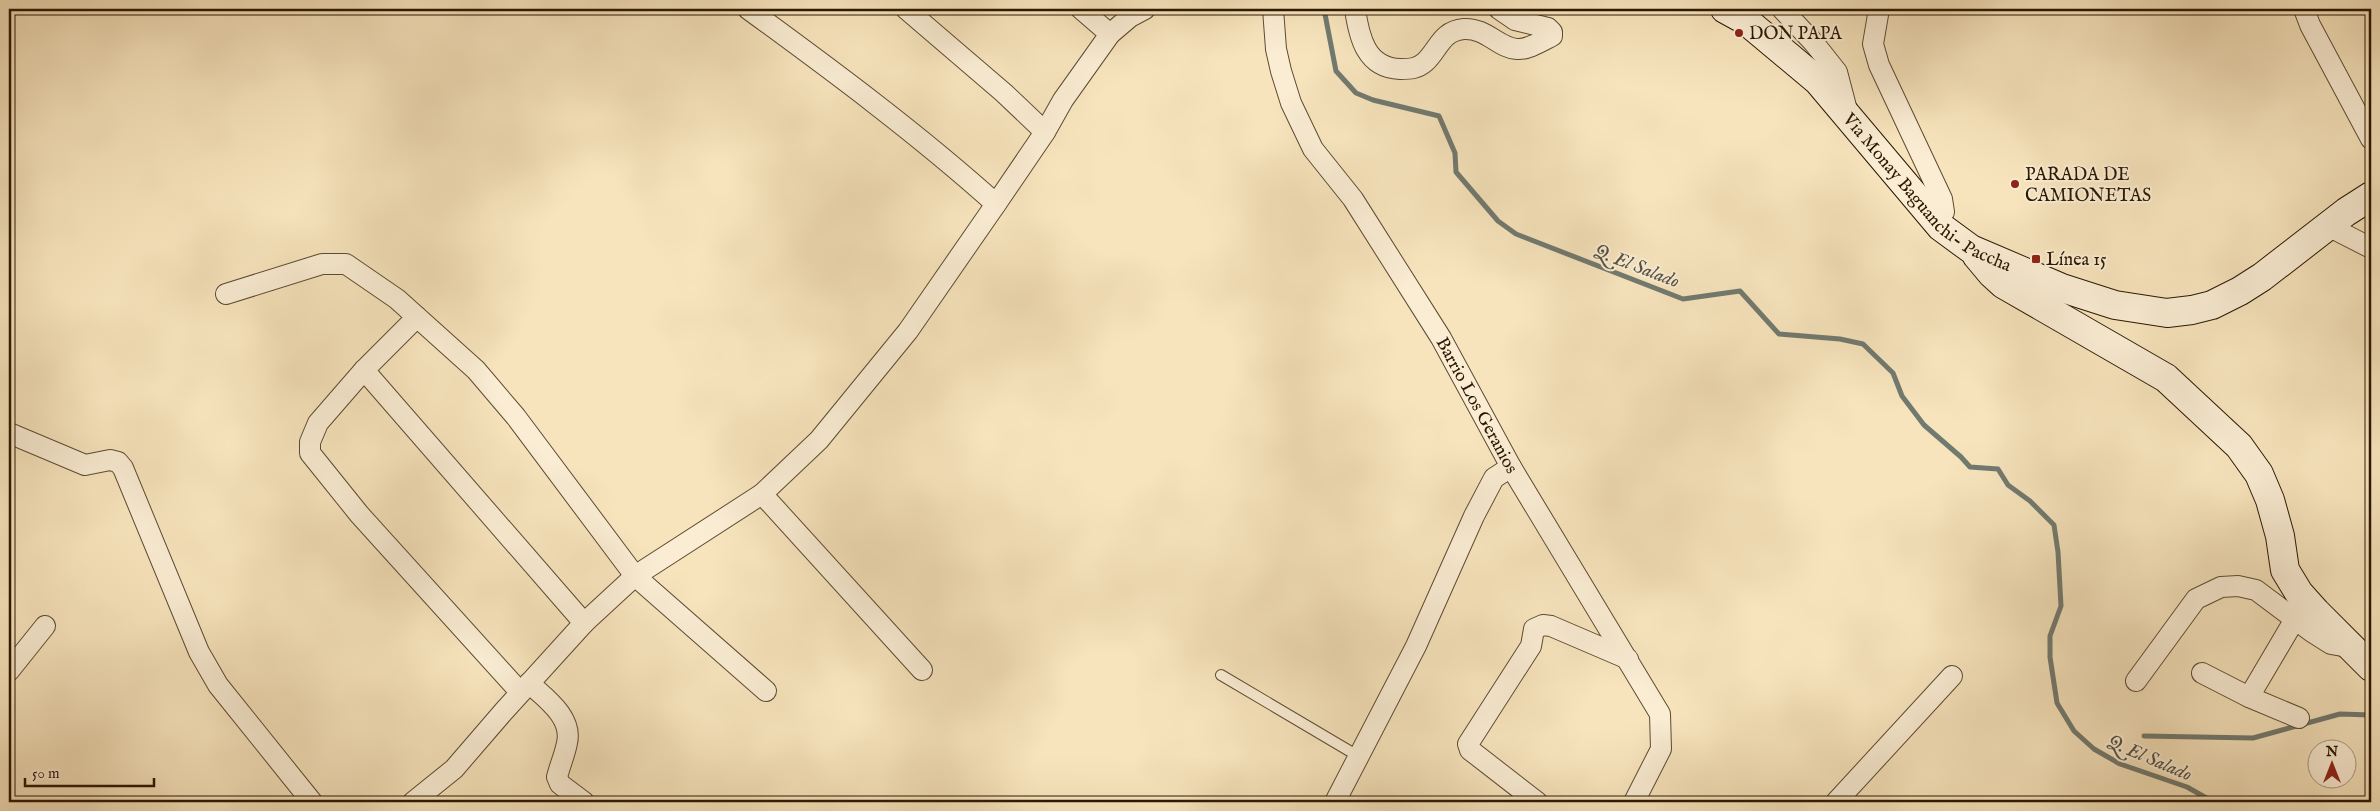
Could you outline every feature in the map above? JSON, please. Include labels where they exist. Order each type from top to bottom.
[{"type":"main road","name":"Via Monay Baguanchi- Paccha","points":[[1725,9],[1745,20],[1818,81],[1937,223],[1971,249],[2092,299],[2139,310],[2167,312],[2192,310],[2212,305],[2240,291],[2371,196]]},
{"type":"main road","points":[[1971,249],[2003,284],[2166,378],[2239,446],[2259,474],[2270,500],[2280,536],[2285,570],[2310,606],[2371,667]]},
{"type":"street","points":[[748,9],[856,88],[959,170],[996,204]]},
{"type":"street","points":[[906,9],[1004,93],[1045,132]]},
{"type":"street","points":[[1081,9],[1110,34]]},
{"type":"street","points":[[413,802],[454,769],[584,624],[635,576],[762,494],[819,440],[890,353],[996,204],[1045,132],[1063,100],[1110,34],[1130,17],[1145,9]]},
{"type":"street","name":"Barrio Los Geranios","points":[[1273,9],[1276,49],[1281,71],[1291,103],[1313,148],[1353,199],[1435,330],[1511,467],[1660,714],[1662,727],[1661,749],[1634,802]]},
{"type":"street","points":[[1355,9],[1358,32],[1368,54],[1389,68],[1412,69],[1425,62],[1439,43],[1453,30],[1467,29],[1485,33],[1507,47],[1518,49],[1552,36],[1548,28],[1515,20],[1499,9]]},
{"type":"street","points":[[1782,9],[1814,43],[1837,72],[1850,118]]},
{"type":"street","points":[[1879,9],[1873,44],[1879,65],[1942,199],[1944,212],[1937,223]]},
{"type":"street","points":[[2304,9],[2310,25],[2371,139]]},
{"type":"street","points":[[2328,226],[2371,248]]},
{"type":"street","points":[[226,294],[322,264],[346,264],[396,299],[476,370],[516,418],[635,576],[766,691]]},
{"type":"street","points":[[417,317],[364,370],[318,423],[310,442],[310,453],[359,514],[525,688],[560,712],[566,726],[568,741],[556,777],[560,784],[584,802]]},
{"type":"street","points":[[364,370],[584,624]]},
{"type":"street","points":[[9,433],[85,465],[110,460],[118,462],[123,468],[199,652],[218,685],[312,802]]},
{"type":"street","points":[[1335,802],[1416,646],[1474,516],[1494,478],[1511,467]]},
{"type":"street","points":[[762,494],[922,670]]},
{"type":"street","points":[[2136,681],[2196,599],[2221,587],[2238,586],[2256,590],[2331,644],[2352,647]]},
{"type":"street","points":[[2249,697],[2294,619]]},
{"type":"street","points":[[1537,802],[1470,750],[1468,744],[1531,646],[1534,629],[1543,625],[1551,626],[1628,659]]},
{"type":"street","points":[[9,671],[45,626]]},
{"type":"street","points":[[2202,673],[2249,697],[2299,718]]},
{"type":"street","points":[[1836,802],[1952,676]]},
{"type":"lane","points":[[1221,675],[1358,756]]},
{"type":"waterway","name":"Q. El Salado","points":[[1324,9],[1336,71],[1356,93],[1373,100],[1439,116],[1455,153],[1456,172],[1498,221],[1516,234],[1683,299],[1740,291],[1779,334],[1840,339],[1863,344],[1893,373],[1902,396],[1924,425],[1970,467],[1998,469],[2008,485],[2030,501],[2054,525],[2058,552],[2061,606],[2050,636],[2050,657],[2057,703],[2074,731],[2094,749],[2120,764],[2187,787],[2211,802]]},
{"type":"waterway","points":[[2144,736],[2253,738],[2340,714],[2371,715]]},
{"type":"place","name":"DON PAPA","points":[[1739,33]]},
{"type":"place","name":"PARADA DE CAMIONETAS","points":[[2015,184]]},
{"type":"place","name":"Línea 15","points":[[2036,259]]}]
